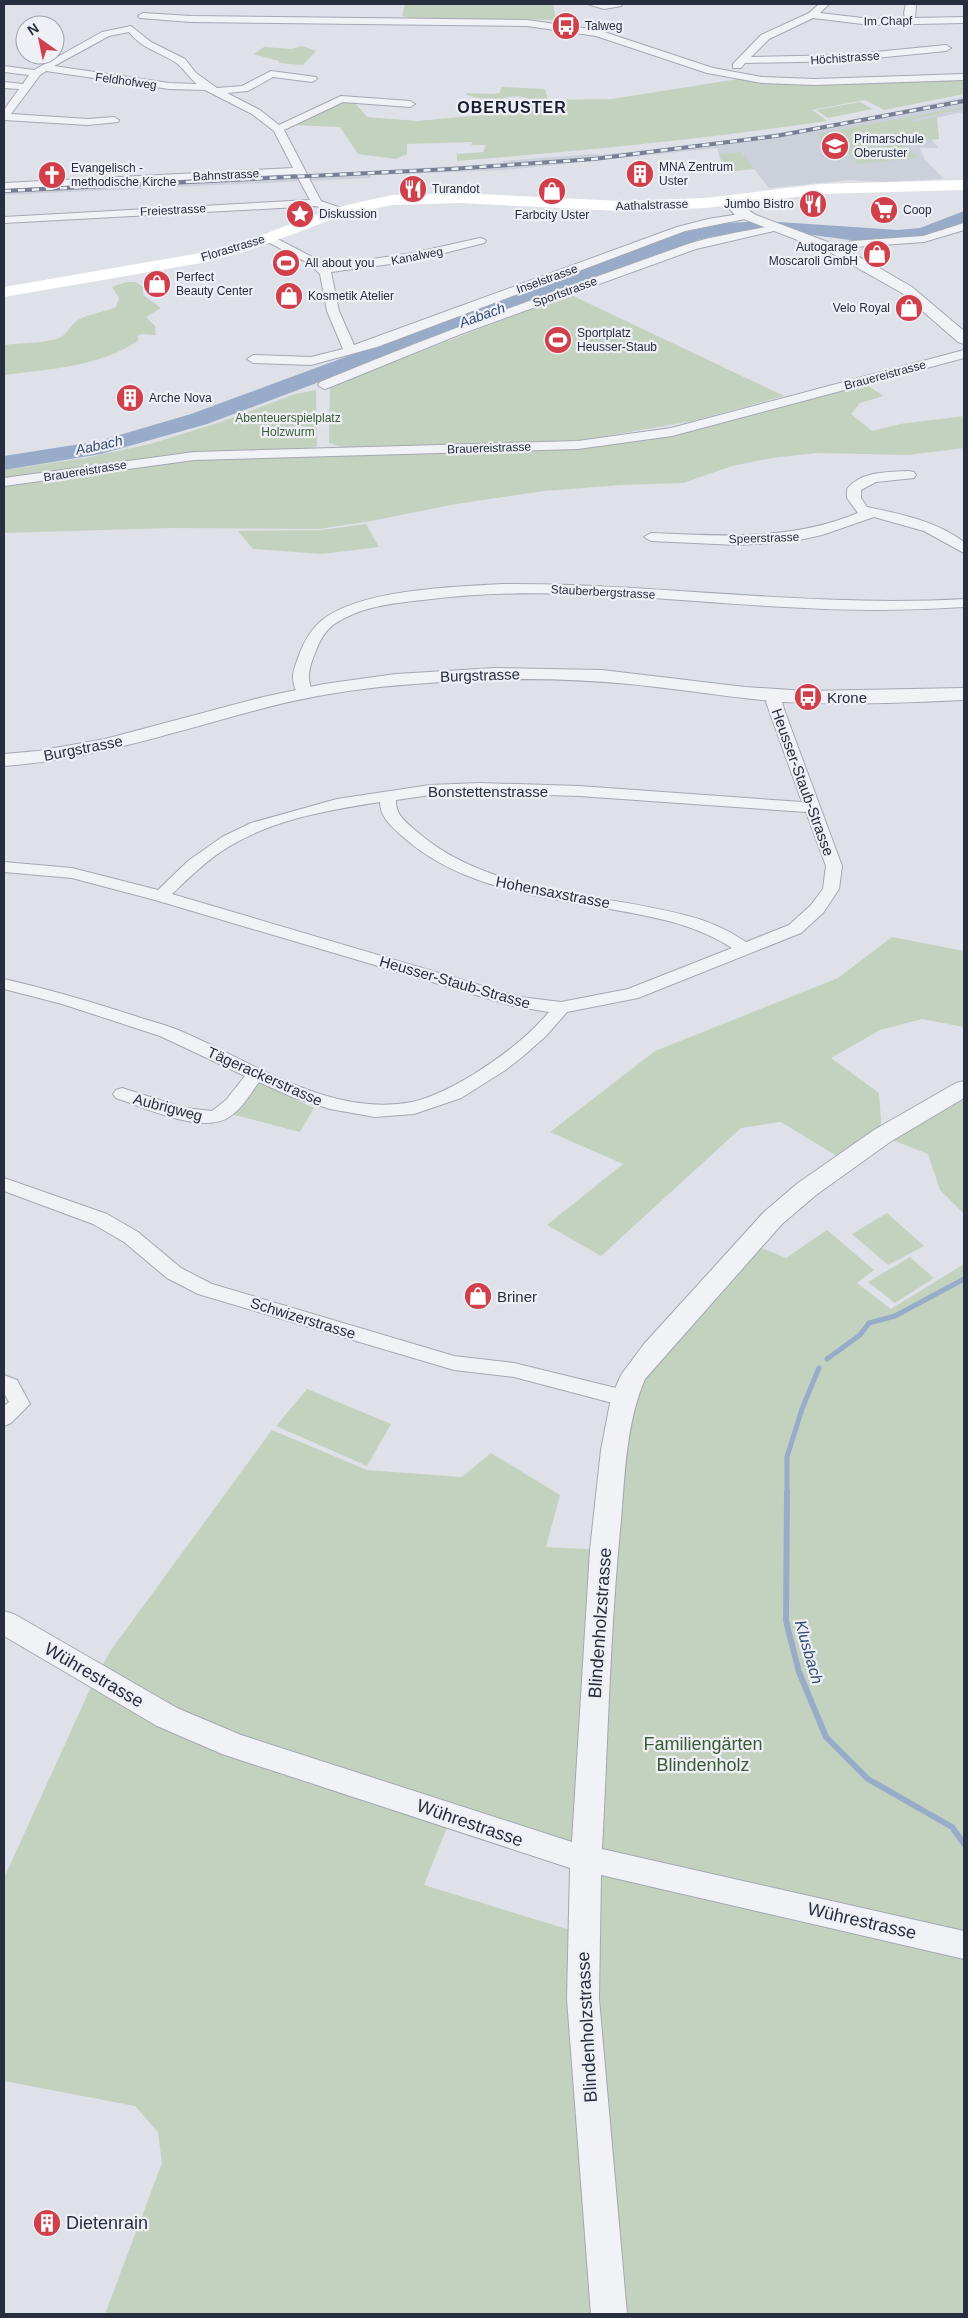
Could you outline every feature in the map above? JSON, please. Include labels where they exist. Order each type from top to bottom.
[{"type":"main road","name":"Aathalstrasse","points":[[340,211],[376,203],[433,198],[589,206],[683,204],[821,189],[964,185]]},
{"type":"main road","name":"Florastrasse","points":[[4,292],[188,262],[268,238],[340,211]]},
{"type":"street","points":[[4,117],[41,70],[106,34],[131,29],[156,4]]},
{"type":"street","points":[[592,4],[604,6],[618,4]]},
{"type":"street","points":[[729,75],[766,37],[812,16],[824,4]]},
{"type":"street","points":[[910,21],[908,13],[911,4]]},
{"type":"street","points":[[143,16],[191,19],[495,22],[549,25],[600,34],[699,67],[729,75],[762,80],[801,82],[964,77]]},
{"type":"street","name":"Im Chapf","points":[[812,16],[858,22],[964,20]]},
{"type":"street","points":[[131,29],[138,38],[147,44],[181,61],[192,75],[211,89],[256,112],[278,129],[318,203]]},
{"type":"street","name":"Höchistrasse","points":[[743,60],[804,61],[946,48]]},
{"type":"street","points":[[4,69],[41,70]]},
{"type":"street","name":"Feldhofweg","points":[[41,70],[169,86],[211,89],[244,89],[271,74]]},
{"type":"street","points":[[258,72],[312,79]]},
{"type":"street","points":[[4,85],[26,87]]},
{"type":"street","points":[[278,129],[341,99],[410,104]]},
{"type":"street","points":[[4,117],[88,122],[114,120]]},
{"type":"street","name":"Bahnstrasse","points":[[4,186],[299,171]]},
{"type":"street","points":[[728,200],[746,216],[772,228],[836,250],[907,290],[964,339]]},
{"type":"street","name":"Freiestrasse","points":[[4,220],[318,203],[340,211]]},
{"type":"street","name":"Inselstrasse","points":[[253,359],[311,361],[328,358],[349,349],[373,344],[681,229],[708,222],[746,216]]},
{"type":"street","points":[[836,250],[852,244],[924,239],[964,226]]},
{"type":"street","name":"Sportstrasse","points":[[324,385],[360,369],[683,249],[712,240],[772,228]]},
{"type":"street","points":[[268,238],[304,256],[323,270],[328,278],[333,311],[349,349]]},
{"type":"street","name":"Kanalweg","points":[[323,270],[413,257],[480,242]]},
{"type":"street","name":"Brauereistrasse","points":[[4,482],[194,456],[578,445],[672,432],[964,354]]},
{"type":"street","points":[[909,475],[874,478],[858,484],[854,489],[854,498],[862,510],[925,526],[950,538],[964,548]]},
{"type":"street","name":"Speerstrasse","points":[[651,536],[758,541],[797,538],[834,529],[873,512]]},
{"type":"street","name":"Stauberbergstrasse","points":[[306,694],[299,680],[301,671],[312,640],[328,622],[357,607],[422,595],[494,589],[563,589],[788,603],[918,606],[964,603]]},
{"type":"street","name":"Burgstrasse","points":[[4,760],[105,745],[270,701],[413,678],[519,673],[630,678],[776,696],[852,698],[964,694]]},
{"type":"street","name":"Heusser-Staub-Strasse","points":[[4,867],[72,874],[160,896],[519,1002],[561,1008],[632,994],[795,929],[817,909],[831,889],[834,866],[775,706],[776,696]]},
{"type":"street","name":"Bonstettenstrasse","points":[[160,896],[194,864],[228,840],[257,826],[328,806],[430,790],[490,788],[580,791],[813,808]]},
{"type":"street","name":"Hohensaxstrasse","points":[[388,796],[389,812],[408,832],[428,850],[471,873],[508,886],[602,902],[682,919],[728,937],[746,950]]},
{"type":"street","name":"Tägerackerstrasse","points":[[4,984],[64,998],[176,1036],[321,1102],[365,1112],[394,1111],[422,1106],[452,1095],[483,1078],[524,1047],[552,1021],[561,1008]]},
{"type":"street","name":"Aubrigweg","points":[[122,1094],[200,1118],[216,1117],[227,1109],[256,1074]]},
{"type":"street","name":"Blindenholzstrasse","points":[[609,2314],[582,1999],[586,1859],[604,1550],[614,1450],[624,1398],[634,1375],[653,1351],[773,1218],[837,1166],[882,1136],[964,1088]]},
{"type":"street","name":"Schwizerstrasse","points":[[4,1184],[100,1219],[131,1237],[174,1273],[205,1289],[454,1363],[514,1370],[624,1398]]},
{"type":"street","points":[[4,1382],[10,1385],[20,1404],[4,1418]]},
{"type":"street","name":"Wührestrasse","points":[[4,1622],[167,1718],[232,1745],[536,1845],[586,1859],[964,1945]]},
{"type":"shaded area","name":"Primarschule Oberuster","points":[[964,97],[964,112],[915,122],[939,148],[920,148],[925,160],[944,179],[883,182],[851,180],[769,188],[754,169],[725,172],[717,148],[505,170],[371,175],[371,178],[4,195],[4,188],[359,172],[601,155],[718,142],[834,124]]},
{"type":"green space","points":[[405,4],[553,4],[556,20],[409,18],[402,16]]},
{"type":"green space","points":[[302,46],[316,51],[303,65],[279,63],[279,61],[254,54],[264,47],[291,49]]},
{"type":"green space","points":[[738,79],[779,84],[964,79],[964,94],[884,110],[865,100],[812,110],[827,121],[642,144],[457,161],[457,154],[483,152],[486,145],[471,145],[472,142],[407,144],[407,154],[396,159],[358,154],[340,127],[294,125],[331,107],[354,102],[367,117],[417,121],[483,115],[483,111],[477,109],[498,106],[509,109],[521,109],[520,106],[532,101],[516,96],[496,100],[484,99],[467,95],[466,93],[499,93],[502,87],[545,89],[548,100],[612,99]]},
{"type":"green space","points":[[860,102],[872,109],[828,118],[816,110]]},
{"type":"green space","points":[[964,107],[964,109],[910,120],[914,122],[937,117],[939,139],[831,150],[816,134]]},
{"type":"green space","points":[[903,144],[917,158],[857,164],[845,150]]},
{"type":"green space","points":[[741,152],[754,169],[725,172],[719,154]]},
{"type":"green space","points":[[126,282],[136,282],[143,287],[143,295],[161,308],[146,317],[155,326],[156,335],[142,334],[137,336],[139,340],[124,349],[91,361],[4,375],[4,345],[59,338],[78,320],[116,307],[119,298],[112,287]]},
{"type":"green space","name":"Sportplatz Heusser-Staub","points":[[569,294],[784,396],[693,421],[583,440],[345,448],[329,443],[330,387]]},
{"type":"green space","points":[[862,381],[883,396],[860,403],[851,414],[872,431],[900,424],[964,416],[964,448],[908,455],[816,453],[772,458],[732,466],[683,483],[621,485],[544,491],[456,504],[319,529],[169,528],[4,533],[4,482],[147,461],[578,445],[672,432]]},
{"type":"green space","name":"Abenteuerspielplatz Holzwurm","points":[[316,390],[317,446],[300,451],[198,453],[4,478],[4,470],[85,458],[150,444],[221,422],[295,394]]},
{"type":"green space","points":[[366,524],[379,547],[322,554],[253,549],[238,531],[321,530]]},
{"type":"green space","points":[[892,937],[964,951],[964,1027],[922,1019],[880,1030],[831,1058],[879,1093],[882,1135],[964,1088],[964,1214],[940,1190],[928,1154],[882,1136],[845,1161],[781,1122],[741,1128],[601,1256],[547,1225],[623,1164],[550,1132],[655,1051],[838,978]]},
{"type":"green space","points":[[255,1081],[314,1108],[300,1132],[231,1114]]},
{"type":"green space","points":[[887,1213],[924,1246],[888,1265],[852,1234]]},
{"type":"green space","name":"Familiengärten Blindenholz","points":[[827,1230],[874,1270],[857,1283],[891,1309],[964,1264],[964,2314],[105,2314],[162,2163],[158,2132],[135,2106],[4,2081],[4,1878],[96,1676],[111,1650],[272,1430],[367,1470],[462,1477],[491,1453],[560,1495],[546,1547],[604,1550],[624,1398],[748,1242],[786,1258]],"holes":[[[451,1817],[585,1859],[583,1934],[424,1885]]]},
{"type":"green space","points":[[910,1257],[934,1278],[895,1303],[868,1282]]},
{"type":"green space","points":[[307,1389],[391,1424],[367,1466],[276,1426]]},
{"type":"waterway","name":"Aabach","points":[[4,463],[101,447],[199,419],[691,236],[740,227],[764,226],[883,236],[914,235],[927,232],[964,217]]},
{"type":"waterway","name":"Klusbach","points":[[827,1359],[860,1335],[869,1323],[895,1316],[964,1279]]},
{"type":"waterway","name":"Klusbach","points":[[787,1492],[787,1457],[802,1409],[819,1368]]},
{"type":"waterway","name":"Klusbach","points":[[787,1492],[786,1621],[799,1672],[826,1737],[868,1779],[952,1827],[964,1844]]},
{"type":"railway","points":[[4,191],[452,169],[594,159],[776,136],[964,101]]},
{"type":"place","name":"Talweg","points":[[566,26]]},
{"type":"place","name":"Primarschule Oberuster","points":[[835,146]]},
{"type":"place","name":"MNA Zentrum Uster","points":[[640,174]]},
{"type":"place","name":"Evangelisch - methodische Kirche","points":[[52,175]]},
{"type":"place","name":"Turandot","points":[[413,189]]},
{"type":"place","name":"Farbcity Uster","points":[[552,191]]},
{"type":"place","name":"Jumbo Bistro","points":[[813,204]]},
{"type":"place","name":"Coop","points":[[884,210]]},
{"type":"place","name":"Diskussion","points":[[300,214]]},
{"type":"place","name":"Autogarage Moscaroli GmbH","points":[[877,254]]},
{"type":"place","name":"All about you","points":[[286,263]]},
{"type":"place","name":"Perfect Beauty Center","points":[[157,284]]},
{"type":"place","name":"Kosmetik Atelier","points":[[289,296]]},
{"type":"place","name":"Velo Royal","points":[[909,308]]},
{"type":"place","name":"Sportplatz Heusser-Staub","points":[[558,340]]},
{"type":"place","name":"Arche Nova","points":[[130,398]]},
{"type":"place","name":"Krone","points":[[808,697]]},
{"type":"place","name":"Briner","points":[[478,1296]]},
{"type":"place","name":"Dietenrain","points":[[47,2223]]},
{"type":"district","name":"OBERUSTER","points":[[512,107]]}]
